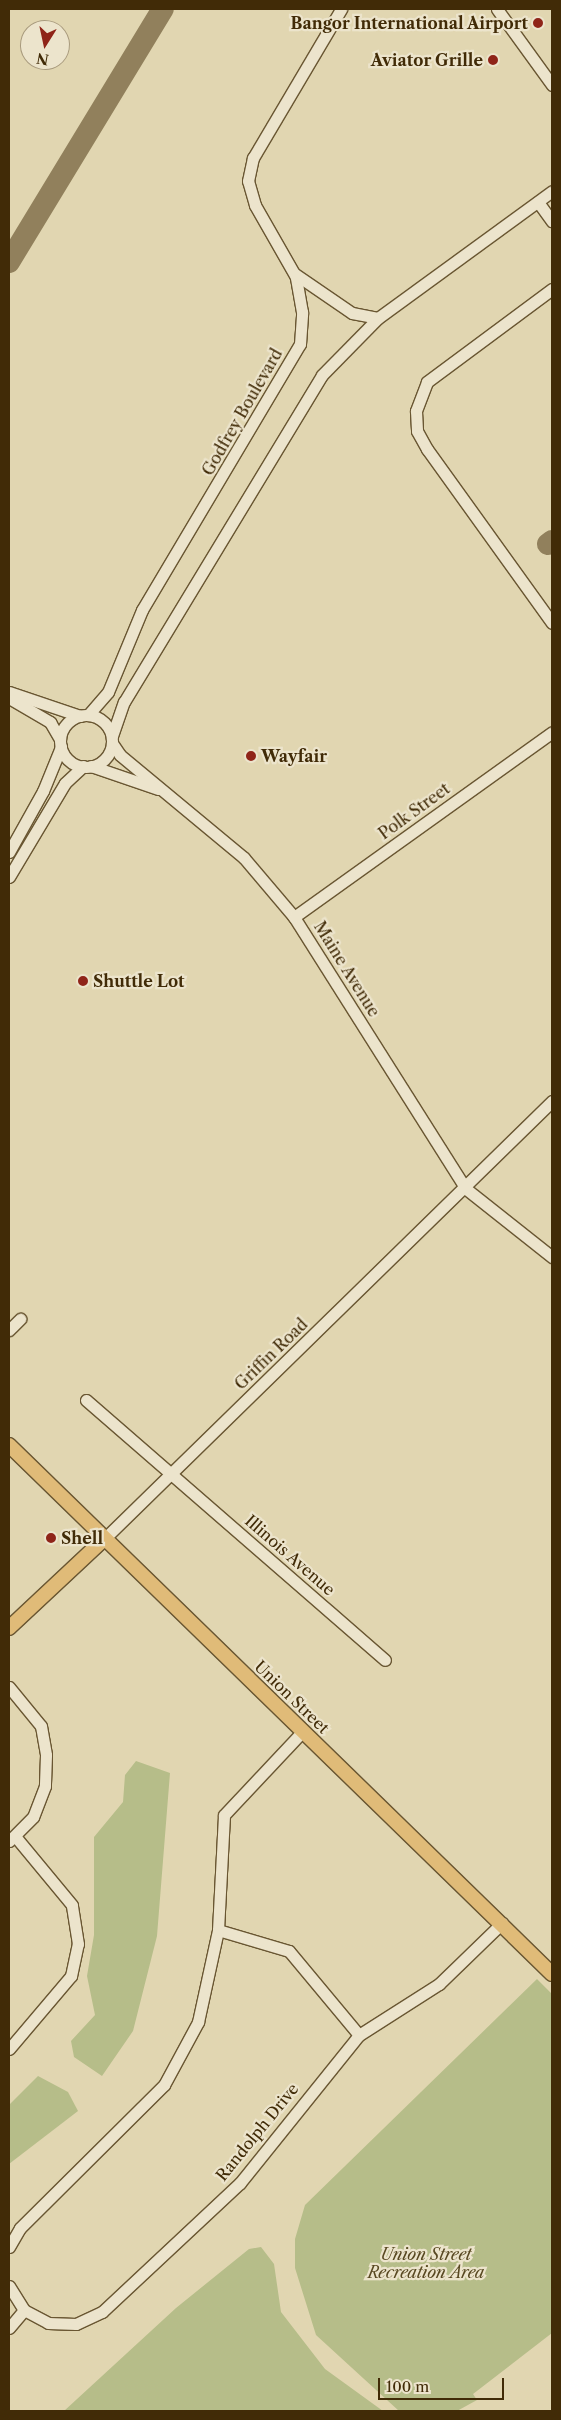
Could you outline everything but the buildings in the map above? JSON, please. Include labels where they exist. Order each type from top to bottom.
[{"type":"main road","name":"Union Street","points":[[9,1445],[502,1923],[552,1974]]},
{"type":"main road","name":"Griffin Road","points":[[9,1628],[104,1539]]},
{"type":"street","name":"Godfrey Boulevard","points":[[84,715],[108,692],[142,610],[290,365],[302,326],[300,295],[292,271],[250,192],[250,174],[253,158],[341,9]]},
{"type":"street","points":[[497,9],[552,85]]},
{"type":"street","points":[[9,877],[65,784],[87,766],[106,757],[124,702],[280,438],[322,375],[378,318],[552,190]]},
{"type":"street","points":[[538,202],[552,221]]},
{"type":"street","points":[[292,271],[329,301],[352,314],[378,318]]},
{"type":"street","points":[[552,289],[427,382],[416,411],[417,431],[426,449],[552,623]]},
{"type":"street","points":[[9,692],[101,719],[112,740]]},
{"type":"street","points":[[9,698],[50,722],[69,760],[87,766]]},
{"type":"street","points":[[9,852],[43,791],[66,724],[84,715]]},
{"type":"street","name":"Polk Street","points":[[294,918],[552,732]]},
{"type":"street","name":"Maine Avenue","points":[[112,740],[120,755],[169,793],[244,858],[294,918],[465,1188],[552,1257]]},
{"type":"street","name":"Maine Avenue","points":[[87,766],[169,793]]},
{"type":"street","name":"Griffin Road","points":[[104,1539],[173,1474],[552,1101]]},
{"type":"street","points":[[9,1330],[20,1318]]},
{"type":"street","name":"Illinois Avenue","points":[[86,1400],[385,1660]]},
{"type":"street","points":[[9,1687],[41,1726],[46,1755],[45,1786],[33,1817],[12,1839],[72,1905],[78,1944],[71,1976],[9,2049]]},
{"type":"street","points":[[9,2247],[20,2228],[164,2084],[198,2022],[218,1930],[224,1815],[302,1731]]},
{"type":"street","name":"Randolph Drive","points":[[24,2310],[58,2325],[85,2322],[102,2312],[240,2183],[359,2035],[439,1984],[502,1923]]},
{"type":"street","points":[[218,1930],[289,1951],[359,2035]]},
{"type":"street","points":[[9,2286],[24,2310],[9,2328]]},
{"type":"green space","points":[[136,1761],[170,1773],[157,1936],[133,2031],[102,2076],[74,2057],[71,2041],[95,2015],[87,1976],[94,1935],[94,1837],[123,1802],[125,1775]]},
{"type":"green space","name":"Union Street Recreation Area","points":[[537,1979],[552,1994],[552,2333],[473,2394],[477,2400],[457,2411],[399,2411],[316,2335],[295,2268],[295,2239],[305,2205]]},
{"type":"green space","points":[[38,2076],[68,2092],[78,2111],[9,2164],[9,2105]]},
{"type":"green space","points":[[261,2247],[274,2264],[281,2312],[325,2369],[383,2411],[64,2411],[176,2308],[249,2249]]},
{"type":"taxiway","points":[[9,262],[163,9]]},
{"type":"taxiway","points":[[548,544],[552,541]]},
{"type":"place","name":"Bangor International Airport","points":[[538,23]]},
{"type":"place","name":"Aviator Grille","points":[[493,60]]},
{"type":"place","name":"Wayfair","points":[[251,756]]},
{"type":"place","name":"Shuttle Lot","points":[[83,981]]},
{"type":"place","name":"Shell","points":[[51,1538]]}]
